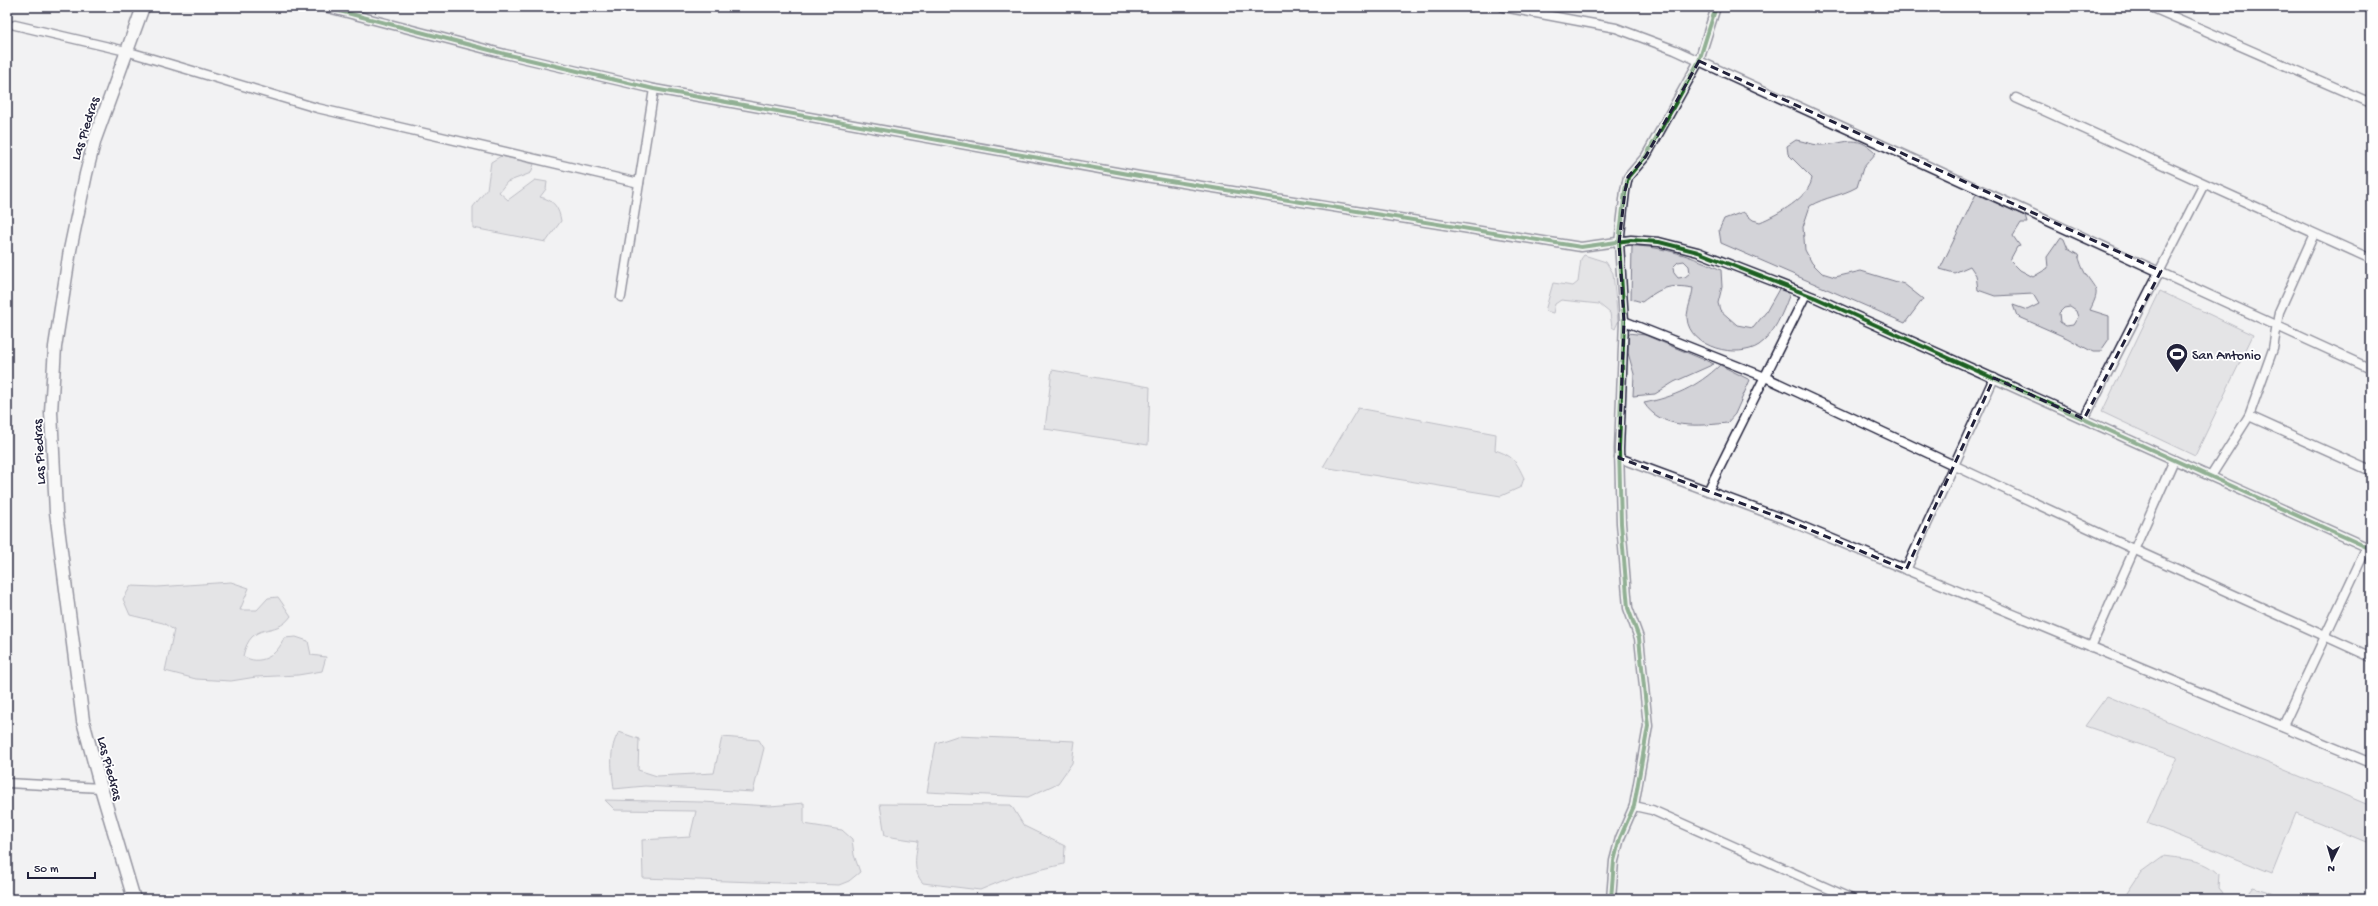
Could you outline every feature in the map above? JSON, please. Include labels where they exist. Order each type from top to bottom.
[{"type":"street","name":"Las Piedras","points":[[134,899],[101,788],[83,720],[67,608],[56,512],[51,412],[55,347],[70,250],[86,174],[95,139],[143,7]]},
{"type":"street","points":[[324,7],[505,54],[654,89],[1139,176],[1581,247],[1619,243],[1631,240],[1658,242],[1698,252],[1806,294],[2369,548],[2325,636],[2283,726]]},
{"type":"street","points":[[1503,7],[1616,28],[1699,61],[2161,271],[2371,369]]},
{"type":"street","points":[[1612,899],[1614,861],[1620,838],[1634,806],[1648,720],[1639,638],[1628,608],[1621,523],[1619,458],[1624,321],[1619,243],[1628,177],[1646,156],[1699,61],[1716,7]]},
{"type":"street","points":[[2151,7],[2371,103]]},
{"type":"street","points":[[15,25],[126,51],[317,108],[639,183]]},
{"type":"street","points":[[621,297],[654,89]]},
{"type":"street","points":[[2016,98],[2371,259]]},
{"type":"street","points":[[2084,419],[2161,271],[2204,184]]},
{"type":"street","points":[[2211,476],[2249,416],[2273,350],[2280,312],[2314,234]]},
{"type":"street","points":[[1708,491],[1806,294]]},
{"type":"street","points":[[1624,321],[1765,378],[2134,550],[2371,657]]},
{"type":"street","points":[[1906,570],[1994,378]]},
{"type":"street","points":[[2249,416],[2371,471]]},
{"type":"street","points":[[1619,458],[1789,521],[2371,763]]},
{"type":"street","points":[[2091,647],[2174,460]]},
{"type":"street","points":[[7,783],[80,789],[101,788]]},
{"type":"street","points":[[1634,806],[1652,810],[1852,899]]},
{"type":"highlighted area","points":[[1699,61],[2161,271],[2084,419],[1994,378],[1906,570],[1789,521],[1619,458],[1624,321],[1619,243],[1625,191],[1628,177],[1646,156]]},
{"type":"shaded area","points":[[1796,140],[1820,145],[1856,141],[1869,147],[1876,153],[1863,168],[1857,187],[1821,200],[1810,206],[1803,227],[1805,250],[1812,263],[1822,273],[1835,277],[1861,271],[1904,284],[1923,299],[1905,323],[1721,243],[1719,230],[1724,219],[1743,212],[1753,220],[1760,222],[1775,215],[1792,204],[1805,192],[1810,185],[1812,178],[1788,154],[1787,146]]},
{"type":"shaded area","points":[[501,156],[534,164],[531,173],[507,182],[499,192],[508,200],[535,180],[547,182],[546,189],[540,197],[549,200],[555,205],[559,212],[561,221],[546,242],[473,228],[473,207],[487,189],[491,162]]},
{"type":"shaded area","points":[[1976,194],[2025,216],[2027,223],[2021,223],[2013,236],[2020,246],[2017,247],[2010,260],[2020,270],[2033,277],[2048,268],[2047,257],[2061,237],[2064,239],[2068,249],[2078,255],[2084,271],[2096,290],[2090,310],[2109,316],[2109,339],[2100,352],[2093,352],[2067,338],[2017,316],[2013,305],[2027,310],[2039,304],[2033,294],[1995,296],[1978,290],[1976,275],[1970,266],[1954,273],[1940,269]],"holes":[[[2070,307],[2076,311],[2078,317],[2073,325],[2066,326],[2060,322],[2059,313],[2064,308]]]},
{"type":"shaded area","points":[[1632,246],[1643,246],[1678,253],[1721,270],[1722,287],[1718,303],[1720,310],[1737,325],[1753,328],[1766,312],[1779,289],[1787,291],[1789,296],[1774,329],[1764,341],[1750,349],[1739,351],[1728,351],[1716,348],[1696,337],[1690,328],[1687,318],[1693,288],[1678,286],[1666,288],[1655,293],[1642,302],[1631,299]],"holes":[[[1684,261],[1689,266],[1690,273],[1685,277],[1678,278],[1674,273],[1673,267],[1678,262]]]},
{"type":"shaded area","points":[[1584,255],[1606,262],[1613,273],[1618,322],[1615,329],[1612,327],[1610,313],[1599,304],[1561,300],[1555,304],[1553,313],[1545,311],[1553,283],[1573,286],[1578,282],[1581,259]]},
{"type":"shaded area","name":"San Antonio","points":[[2160,291],[2253,335],[2195,456],[2102,412]]},
{"type":"shaded area","points":[[1628,333],[1645,335],[1714,364],[1674,382],[1655,394],[1633,396],[1634,374],[1628,353]]},
{"type":"shaded area","points":[[1720,365],[1750,380],[1735,414],[1727,423],[1693,425],[1670,422],[1651,412],[1644,403],[1665,398],[1685,390],[1703,379]]},
{"type":"shaded area","points":[[1052,370],[1150,387],[1148,445],[1045,429]]},
{"type":"shaded area","points":[[1358,408],[1496,434],[1495,450],[1510,457],[1519,467],[1524,478],[1521,487],[1501,496],[1323,467]]},
{"type":"shaded area","points":[[231,582],[249,588],[240,610],[257,610],[268,598],[278,597],[291,616],[285,623],[278,627],[264,630],[252,637],[247,644],[243,656],[256,660],[268,658],[277,650],[284,638],[296,637],[308,641],[311,655],[326,657],[322,671],[298,675],[256,677],[231,681],[196,679],[165,671],[174,630],[163,623],[130,615],[123,599],[131,586],[157,587]]},
{"type":"shaded area","points":[[2107,696],[2371,806],[2371,844],[2296,813],[2272,873],[2147,823],[2177,757],[2085,726]]},
{"type":"shaded area","points":[[619,732],[639,739],[638,770],[657,776],[714,773],[722,737],[759,740],[764,748],[753,792],[645,786],[614,789],[612,752],[613,745]]},
{"type":"shaded area","points":[[957,736],[1075,741],[1072,763],[1058,783],[1028,797],[927,792],[936,743]]},
{"type":"shaded area","points":[[605,800],[702,802],[770,806],[804,803],[804,824],[842,830],[852,839],[854,855],[860,872],[849,881],[839,885],[643,878],[642,840],[690,837],[696,811],[615,810]]},
{"type":"shaded area","points":[[880,804],[1011,805],[1024,826],[1065,846],[1064,864],[1014,876],[980,890],[923,883],[917,873],[916,868],[918,841],[885,836]]},
{"type":"shaded area","points":[[2163,856],[2193,860],[2213,869],[2219,874],[2218,888],[2227,899],[2115,899],[2125,896],[2141,872]]},
{"type":"shaded area","points":[[2253,887],[2267,891],[2281,899],[2243,899]]},
{"type":"cycle path","points":[[324,7],[505,54],[654,89],[1139,176],[1581,247],[1631,240],[1659,242],[1698,252],[1816,298],[2371,549]]},
{"type":"cycle path","points":[[1611,899],[1614,861],[1620,838],[1634,806],[1648,726],[1639,638],[1628,608],[1621,523],[1619,449],[1624,321],[1619,243],[1625,191],[1628,177],[1646,156],[1699,61],[1716,7]]},
{"type":"place","name":"San Antonio","points":[[2177,374]]}]
